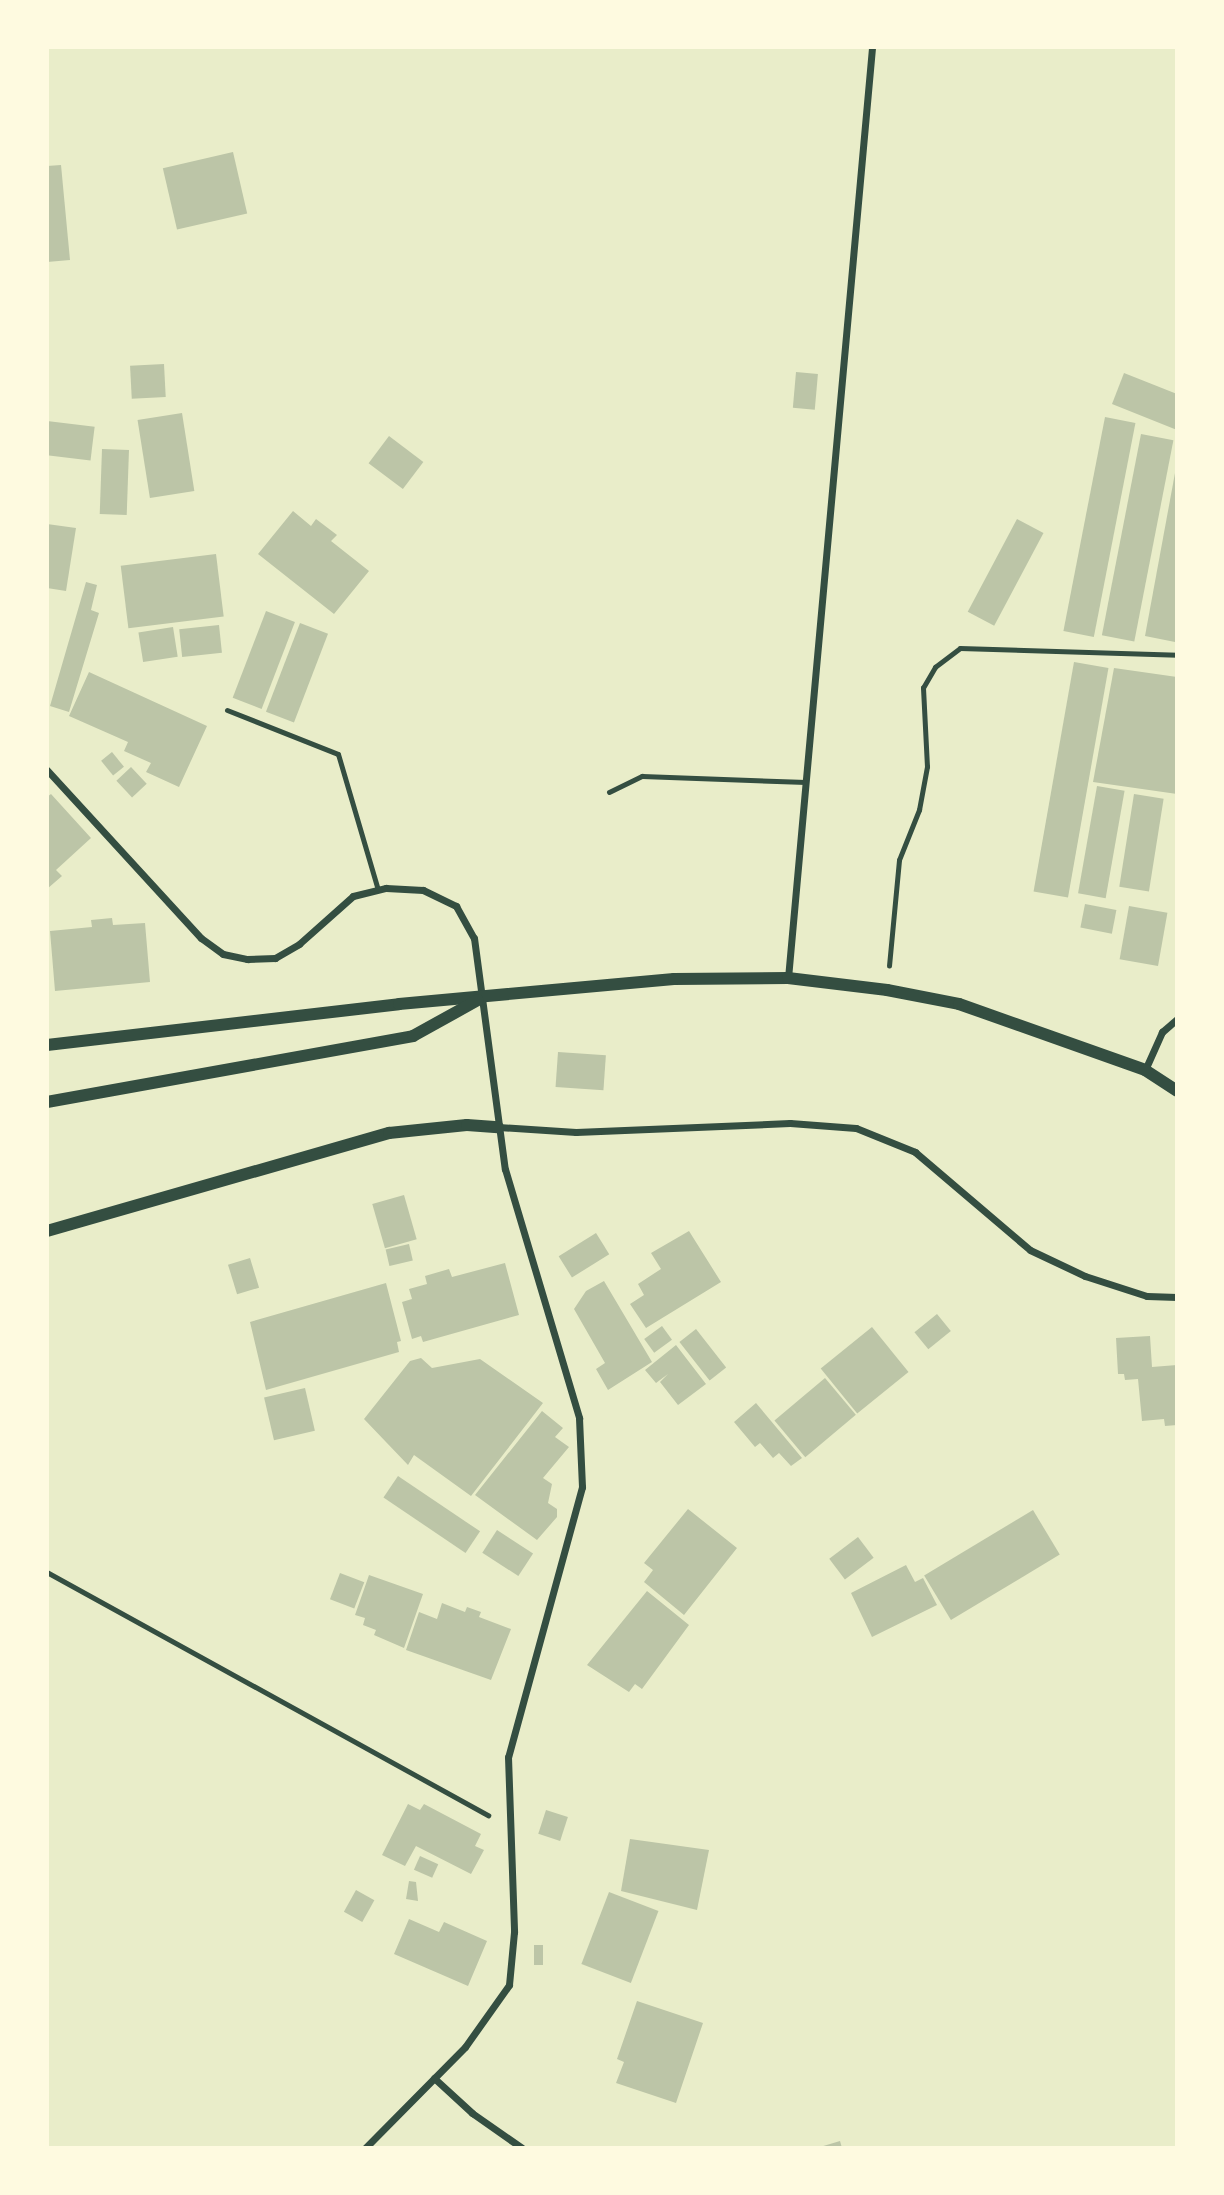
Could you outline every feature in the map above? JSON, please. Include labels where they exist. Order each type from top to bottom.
[{"type":"street","points":[[788,978],[872,47]]},
{"type":"street","points":[[47,770],[201,938],[223,954],[247,960],[275,958],[299,944],[353,896],[378,890],[423,890],[456,906],[474,938],[485,997],[498,1127],[533,1274],[579,1418],[582,1487],[509,1757],[514,1932],[509,1984],[465,2048],[365,2148]]},
{"type":"street","points":[[47,1045],[674,979],[788,978],[887,990],[959,1004],[1144,1070],[1177,1091]]},
{"type":"street","points":[[47,1102],[413,1036],[485,997]]},
{"type":"street","points":[[1144,1070],[1162,1032],[1177,1018]]},
{"type":"street","points":[[47,1231],[389,1133],[467,1125],[576,1132],[790,1124],[856,1128],[915,1152],[1030,1250],[1085,1276],[1147,1296],[1177,1297]]},
{"type":"street","points":[[435,2078],[472,2113],[522,2148]]},
{"type":"lane","points":[[227,710],[338,754],[378,890]]},
{"type":"lane","points":[[609,792],[642,776],[806,782]]},
{"type":"path","points":[[887,990],[899,860],[919,810],[927,767],[923,688],[934,667],[960,648],[1177,655]]},
{"type":"path","points":[[47,1572],[485,1813]]},
{"type":"building","points":[[233,152],[247,213],[177,230],[163,168]]},
{"type":"building","points":[[61,165],[70,260],[47,262],[47,166]]},
{"type":"building","points":[[164,364],[166,397],[132,399],[130,366]]},
{"type":"building","points":[[796,372],[818,374],[815,410],[793,408]]},
{"type":"building","points":[[1124,373],[1177,394],[1177,430],[1112,404]]},
{"type":"building","points":[[182,413],[194,491],[150,498],[138,420]]},
{"type":"building","points":[[1105,417],[1135,423],[1094,637],[1063,631]]},
{"type":"building","points":[[47,421],[95,427],[90,461],[47,455]]},
{"type":"building","points":[[1141,434],[1173,440],[1134,642],[1102,635]]},
{"type":"building","points":[[389,436],[423,462],[403,489],[369,463]]},
{"type":"building","points":[[102,449],[129,450],[127,515],[100,514]]},
{"type":"building","points":[[1175,473],[1177,634],[1175,642],[1145,636]]},
{"type":"building","points":[[293,511],[311,526],[316,519],[337,535],[331,541],[369,571],[334,614],[258,554]]},
{"type":"building","points":[[1017,519],[1043,533],[994,626],[968,612]]},
{"type":"building","points":[[47,524],[76,528],[66,591],[47,588]]},
{"type":"building","points":[[216,554],[224,617],[128,628],[121,566]]},
{"type":"building","points":[[86,582],[97,585],[91,610],[99,613],[69,712],[50,706]]},
{"type":"building","points":[[266,611],[295,622],[262,709],[233,698]]},
{"type":"building","points":[[300,623],[328,634],[294,722],[266,712]]},
{"type":"building","points":[[219,625],[222,653],[182,657],[179,629]]},
{"type":"building","points":[[173,627],[178,657],[143,662],[138,632]]},
{"type":"building","points":[[1074,662],[1108,668],[1068,898],[1034,891]]},
{"type":"building","points":[[1114,668],[1177,677],[1177,794],[1093,782]]},
{"type":"building","points":[[89,672],[207,726],[179,787],[146,772],[151,763],[124,751],[128,742],[69,716]]},
{"type":"building","points":[[112,752],[124,767],[113,776],[101,761]]},
{"type":"building","points":[[131,767],[147,784],[132,797],[116,781]]},
{"type":"building","points":[[1097,786],[1125,791],[1106,898],[1078,893]]},
{"type":"building","points":[[51,794],[91,838],[56,870],[62,876],[47,889],[47,797]]},
{"type":"building","points":[[1134,794],[1164,799],[1149,892],[1119,887]]},
{"type":"building","points":[[1085,904],[1116,910],[1112,934],[1080,928]]},
{"type":"building","points":[[1129,906],[1167,913],[1158,966],[1120,959]]},
{"type":"building","points":[[112,918],[113,925],[145,923],[150,982],[55,991],[50,931],[92,927],[91,920]]},
{"type":"building","points":[[558,1052],[606,1055],[603,1090],[556,1087]]},
{"type":"building","points":[[404,1195],[417,1239],[385,1248],[372,1204]]},
{"type":"building","points":[[689,1231],[721,1282],[646,1328],[630,1304],[644,1295],[638,1284],[661,1269],[651,1253]]},
{"type":"building","points":[[596,1233],[609,1254],[572,1278],[559,1256]]},
{"type":"building","points":[[409,1244],[413,1261],[389,1266],[386,1249]]},
{"type":"building","points":[[250,1258],[259,1288],[237,1294],[228,1265]]},
{"type":"building","points":[[505,1263],[519,1315],[423,1342],[421,1336],[412,1339],[402,1302],[412,1299],[409,1289],[427,1284],[425,1276],[449,1269],[452,1277]]},
{"type":"building","points":[[604,1281],[652,1362],[608,1390],[596,1369],[605,1363],[574,1309],[586,1291]]},
{"type":"building","points":[[386,1283],[401,1341],[397,1342],[399,1352],[266,1390],[250,1322]]},
{"type":"building","points":[[937,1314],[951,1331],[928,1349],[914,1332]]},
{"type":"building","points":[[662,1326],[672,1340],[654,1353],[644,1339]]},
{"type":"building","points":[[872,1327],[909,1372],[857,1414],[821,1369]]},
{"type":"building","points":[[696,1329],[726,1368],[710,1381],[679,1342]]},
{"type":"building","points":[[1150,1336],[1152,1367],[1177,1365],[1177,1425],[1165,1426],[1164,1419],[1142,1421],[1138,1379],[1125,1380],[1124,1374],[1118,1374],[1116,1338]]},
{"type":"building","points":[[676,1345],[706,1384],[678,1405],[660,1382],[668,1374],[656,1383],[645,1370]]},
{"type":"building","points":[[421,1358],[432,1368],[480,1359],[543,1403],[471,1496],[414,1455],[408,1465],[364,1419],[410,1361]]},
{"type":"building","points":[[825,1378],[856,1415],[805,1457],[774,1420]]},
{"type":"building","points":[[305,1388],[315,1431],[274,1440],[264,1397]]},
{"type":"building","points":[[756,1403],[802,1458],[791,1466],[779,1453],[773,1458],[760,1443],[755,1447],[734,1422]]},
{"type":"building","points":[[542,1411],[563,1428],[555,1437],[569,1447],[543,1478],[552,1484],[548,1503],[557,1509],[557,1517],[537,1540],[475,1495]]},
{"type":"building","points":[[398,1476],[480,1531],[466,1553],[383,1498]]},
{"type":"building","points":[[688,1509],[737,1548],[684,1615],[644,1582],[653,1570],[644,1563]]},
{"type":"building","points":[[1033,1510],[1060,1555],[951,1620],[924,1575]]},
{"type":"building","points":[[497,1530],[533,1553],[518,1576],[482,1553]]},
{"type":"building","points":[[858,1537],[874,1558],[845,1579],[829,1559]]},
{"type":"building","points":[[906,1565],[915,1582],[923,1578],[937,1605],[872,1637],[851,1593]]},
{"type":"building","points":[[340,1573],[364,1582],[354,1608],[330,1599]]},
{"type":"building","points":[[369,1575],[423,1594],[404,1648],[374,1635],[376,1630],[363,1625],[365,1618],[355,1615]]},
{"type":"building","points":[[647,1591],[689,1625],[642,1689],[635,1684],[629,1692],[587,1665]]},
{"type":"building","points":[[442,1603],[465,1612],[467,1607],[481,1612],[479,1617],[511,1629],[491,1680],[406,1650],[419,1612],[437,1619]]},
{"type":"building","points":[[408,1804],[420,1810],[424,1804],[481,1834],[475,1846],[484,1850],[471,1874],[416,1846],[405,1866],[382,1855]]},
{"type":"building","points":[[546,1810],[568,1817],[560,1841],[538,1834]]},
{"type":"building","points":[[630,1839],[709,1850],[697,1910],[621,1891]]},
{"type":"building","points":[[420,1856],[438,1864],[432,1878],[414,1870]]},
{"type":"building","points":[[409,1881],[416,1882],[418,1901],[406,1899]]},
{"type":"building","points":[[356,1890],[374,1900],[362,1922],[344,1912]]},
{"type":"building","points":[[609,1892],[658,1911],[631,1983],[581,1964]]},
{"type":"building","points":[[409,1919],[439,1932],[444,1922],[487,1941],[468,1986],[394,1954]]},
{"type":"building","points":[[534,1945],[543,1945],[543,1965],[534,1965]]},
{"type":"building","points":[[637,2001],[703,2023],[676,2103],[616,2083],[624,2062],[617,2059]]},
{"type":"building","points":[[840,2141],[842,2148],[820,2148],[820,2147]]}]
